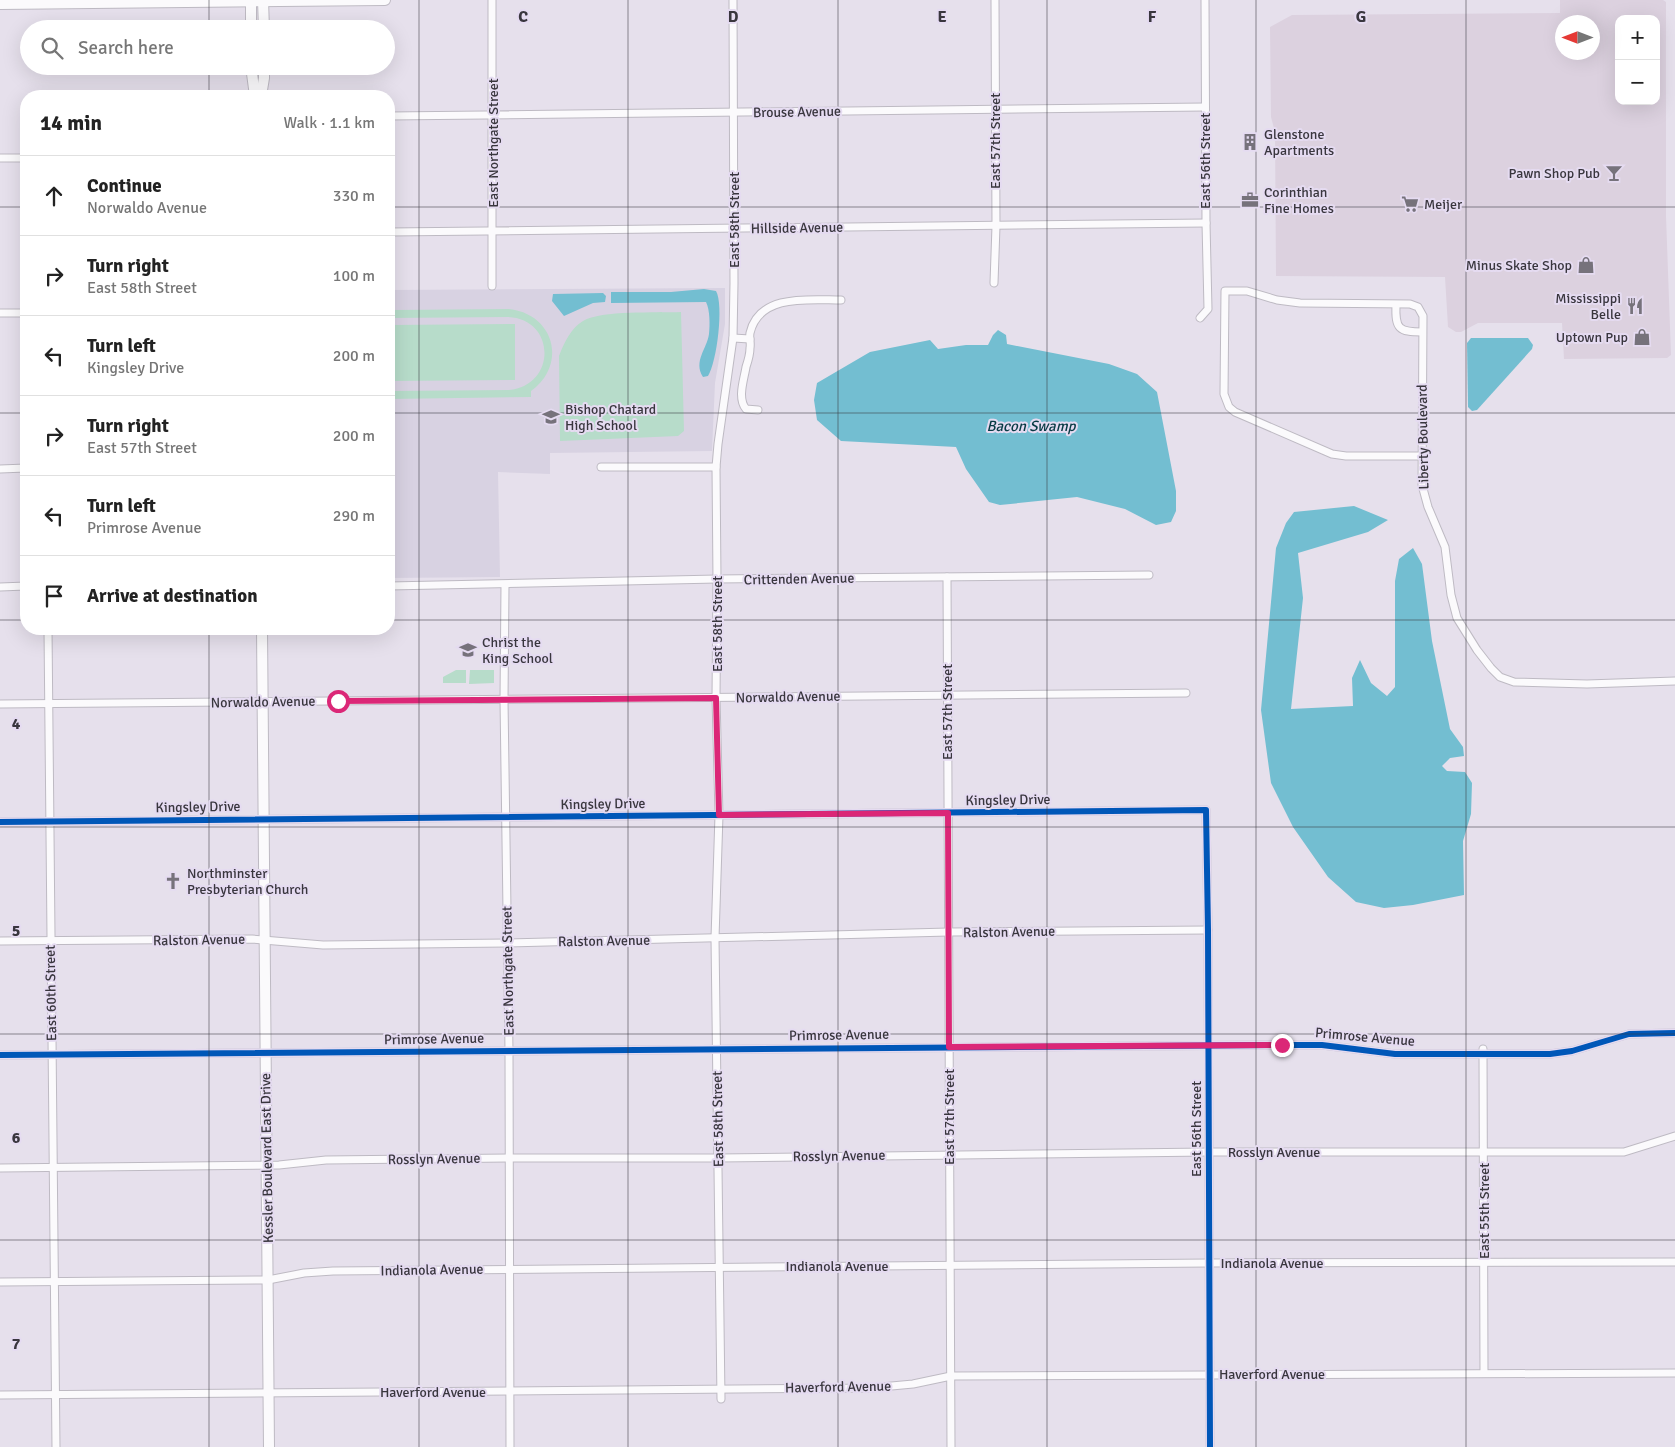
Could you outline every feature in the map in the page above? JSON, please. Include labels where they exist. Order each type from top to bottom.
[{"type":"main road","points":[[0,4],[385,0]]},
{"type":"main road","points":[[251,1],[251,20]]},
{"type":"main road","points":[[264,1],[264,20]]},
{"type":"main road","points":[[252,75],[254,90]]},
{"type":"main road","points":[[262,90],[264,75]]},
{"type":"main road","name":"Kessler Boulevard East Drive","points":[[262,635],[269,1447]]},
{"type":"street","name":"East Northgate Street","points":[[492,0],[492,286]]},
{"type":"street","name":"East 58th Street","points":[[721,1399],[715,938],[719,815],[716,698],[718,579],[716,467],[733,338],[733,0]]},
{"type":"street","name":"East 57th Street","points":[[994,283],[996,226],[995,0]]},
{"type":"street","name":"East 56th Street","points":[[1200,318],[1208,309],[1205,0]]},
{"type":"street","name":"Brouse Avenue","points":[[395,116],[1205,107]]},
{"type":"street","points":[[0,158],[20,158]]},
{"type":"street","name":"Hillside Avenue","points":[[395,232],[1206,223]]},
{"type":"street","name":"Liberty Boulevard","points":[[1422,456],[1346,456],[1332,454],[1228,407],[1224,394],[1224,291],[1247,291],[1288,302],[1412,305],[1420,310],[1423,316],[1422,477],[1424,496],[1445,547],[1454,610],[1477,650],[1496,673],[1508,681],[1517,683],[1586,684],[1675,681]]},
{"type":"street","points":[[758,410],[746,409],[742,399],[750,350],[750,332],[756,321],[766,310],[776,304],[792,300],[841,300]]},
{"type":"street","points":[[1396,305],[1398,326],[1405,331],[1422,332]]},
{"type":"street","points":[[0,313],[20,313]]},
{"type":"street","points":[[733,338],[750,339]]},
{"type":"street","points":[[601,467],[716,467]]},
{"type":"street","points":[[0,469],[20,468]]},
{"type":"street","name":"Crittenden Avenue","points":[[395,586],[718,579],[1149,575]]},
{"type":"street","name":"East 57th Street","points":[[947,577],[951,1447]]},
{"type":"street","name":"East Northgate Street","points":[[505,585],[504,700],[510,1447]]},
{"type":"street","points":[[0,586],[20,586]]},
{"type":"street","name":"East 60th Street","points":[[48,635],[56,1447]]},
{"type":"street","name":"Norwaldo Avenue","points":[[0,704],[1186,693]]},
{"type":"street","name":"East 56th Street","points":[[1206,810],[1210,1447]]},
{"type":"street","name":"Kingsley Drive","points":[[0,822],[1206,810]]},
{"type":"street","name":"Ralston Avenue","points":[[0,941],[265,940],[323,945],[507,943],[948,932],[1208,930]]},
{"type":"street","name":"Primrose Avenue","points":[[0,1055],[1322,1045],[1395,1054],[1561,1053],[1626,1035],[1675,1034]]},
{"type":"street","name":"East 55th Street","points":[[1484,1052],[1484,1373]]},
{"type":"street","name":"Rosslyn Avenue","points":[[0,1168],[267,1165],[332,1160],[508,1158],[718,1158],[1209,1152],[1620,1152],[1675,1136]]},
{"type":"street","name":"Indianola Avenue","points":[[0,1282],[268,1280],[329,1271],[1209,1263],[1675,1262]]},
{"type":"street","name":"Haverford Avenue","points":[[0,1396],[876,1388],[913,1384],[951,1376],[1484,1373],[1675,1374]]},
{"type":"shaded area","points":[[1560,0],[1663,0],[1666,2],[1666,216],[1671,355],[1667,358],[1564,359],[1562,323],[1478,323],[1461,332],[1456,332],[1448,327],[1445,277],[1276,276],[1275,132],[1271,117],[1270,27],[1292,15],[1560,13]]},
{"type":"shaded area","name":"Bishop Chatard High School","points":[[725,288],[725,324],[715,383],[712,451],[550,453],[550,474],[498,472],[500,577],[395,578],[395,290]]},
{"type":"green space","points":[[509,309],[524,313],[537,320],[551,342],[550,368],[543,380],[531,391],[531,397],[395,399],[395,391],[509,390],[525,386],[536,377],[542,365],[545,352],[542,340],[535,329],[524,321],[508,317],[395,318],[395,310]]},
{"type":"green space","points":[[681,312],[684,431],[678,436],[560,441],[559,356],[571,332],[583,321],[591,317],[630,313]]},
{"type":"green space","points":[[515,324],[515,380],[395,381],[395,325]]},
{"type":"green space","points":[[456,670],[466,670],[466,683],[443,683],[443,677]]},
{"type":"green space","points":[[470,670],[494,670],[494,683],[469,684]]},
{"type":"water","points":[[704,289],[716,291],[719,320],[714,359],[708,376],[703,377],[699,366],[708,339],[710,326],[706,302],[611,303],[611,292],[671,292]]},
{"type":"water","points":[[603,293],[606,296],[605,302],[593,303],[564,316],[552,301],[553,294]]},
{"type":"water","name":"Bacon Swamp","points":[[998,330],[1006,335],[1007,344],[1109,364],[1137,374],[1157,392],[1176,491],[1176,511],[1171,522],[1156,525],[1125,509],[1077,497],[1000,505],[989,502],[966,469],[956,447],[841,441],[817,420],[814,400],[817,383],[870,352],[930,340],[938,349],[966,345],[988,345]]},
{"type":"water","points":[[1471,338],[1528,338],[1533,345],[1532,349],[1477,410],[1472,411],[1468,407],[1467,343]]},
{"type":"water","points":[[1354,506],[1388,520],[1368,532],[1298,553],[1303,598],[1291,709],[1353,706],[1352,678],[1360,660],[1371,683],[1387,696],[1395,687],[1395,581],[1399,559],[1413,548],[1422,564],[1432,641],[1450,729],[1463,747],[1464,756],[1450,758],[1442,766],[1447,771],[1465,772],[1472,783],[1471,814],[1463,841],[1464,895],[1413,905],[1384,908],[1356,902],[1328,877],[1293,827],[1271,783],[1261,710],[1276,548],[1286,523],[1294,512]]},
{"type":"cycle path","points":[[0,822],[1206,810],[1210,1447]]},
{"type":"cycle path","points":[[0,1055],[1282,1045],[1322,1045],[1395,1054],[1550,1054],[1572,1051],[1629,1034],[1675,1033]]},
{"type":"place","name":"Glenstone Apartments","points":[[1250,142]]},
{"type":"place","name":"Pawn Shop Pub","points":[[1614,173]]},
{"type":"place","name":"Corinthian Fine Homes","points":[[1250,200]]},
{"type":"place","name":"Meijer","points":[[1410,204]]},
{"type":"place","name":"Minus Skate Shop","points":[[1586,265]]},
{"type":"place","name":"Mississippi Belle","points":[[1635,306]]},
{"type":"place","name":"Uptown Pup","points":[[1642,337]]},
{"type":"place","name":"Bishop Chatard High School","points":[[551,417]]},
{"type":"place","name":"Christ the King School","points":[[468,650]]},
{"type":"place","name":"Northminster Presbyterian Church","points":[[173,881]]},
{"type":"route","points":[[338,701],[716,698],[719,815],[948,813],[949,1047],[1282,1045]]}]
